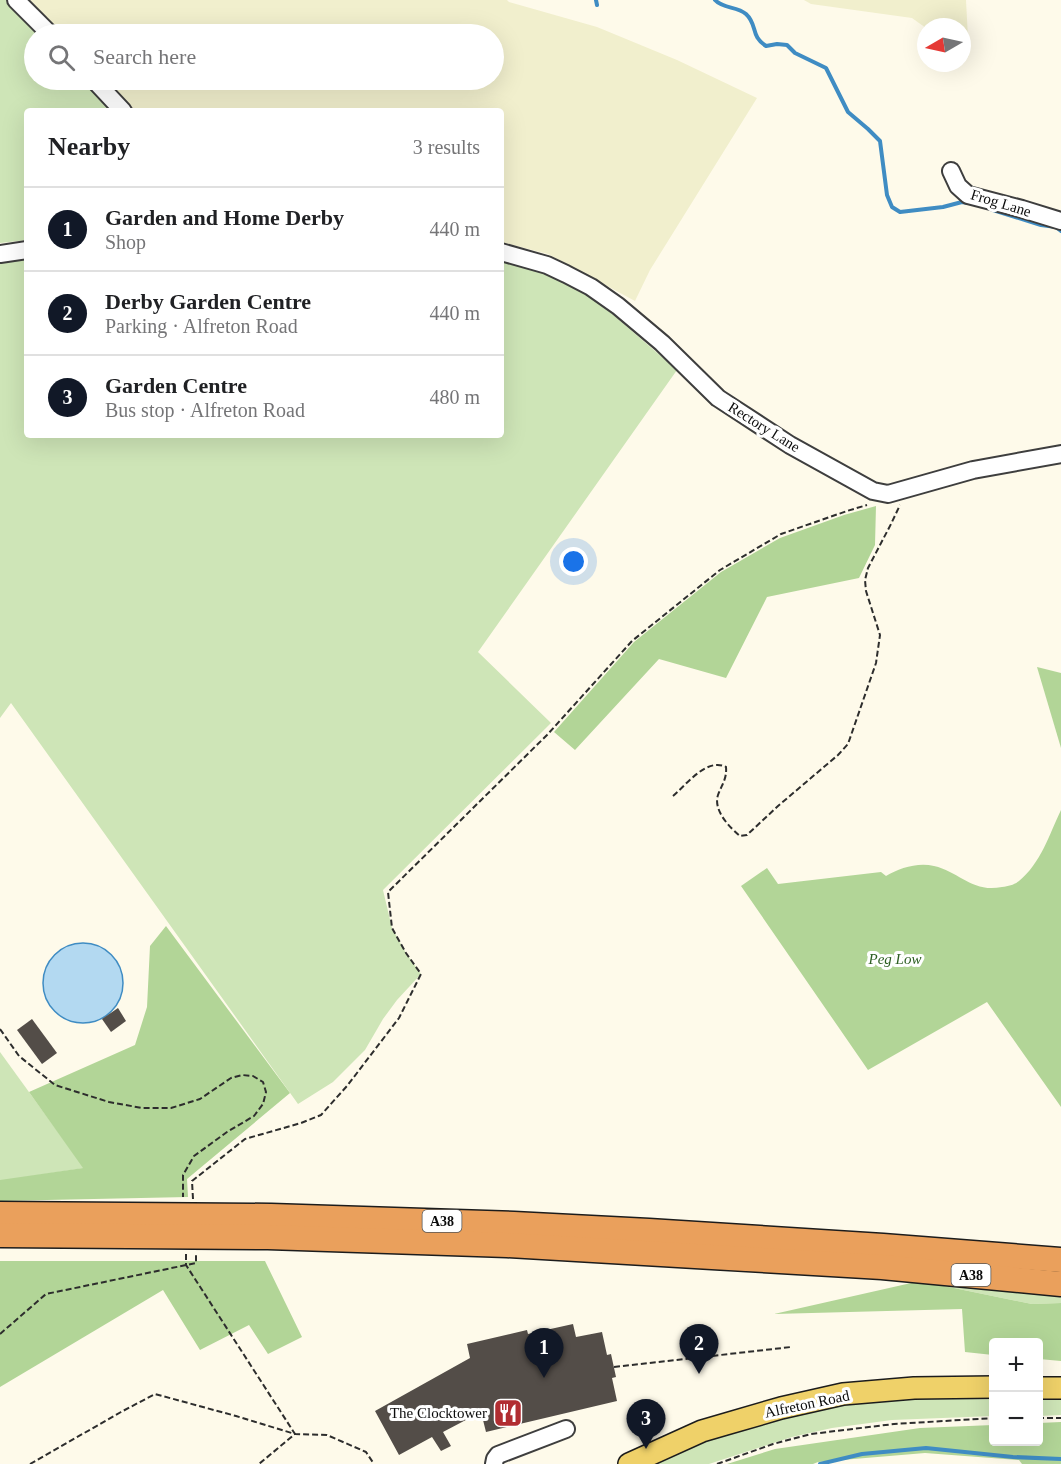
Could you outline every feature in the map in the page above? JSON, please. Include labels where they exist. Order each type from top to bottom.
[{"type":"highway","name":"A38","points":[[0,1214],[271,1216],[525,1224],[883,1246],[1061,1260]]},
{"type":"highway","name":"A38","points":[[0,1235],[256,1237],[507,1245],[882,1267],[1061,1284]]},
{"type":"main road","name":"Alfreton Road","points":[[629,1464],[710,1429],[781,1408],[832,1397],[914,1388],[989,1387]]},
{"type":"main road","points":[[1043,1388],[1061,1388]]},
{"type":"street","points":[[16,0],[40,24]]},
{"type":"street","points":[[103,90],[120,108]]},
{"type":"street","name":"Frog Lane","points":[[951,171],[958,186],[968,195],[1061,221]]},
{"type":"street","points":[[0,254],[24,250]]},
{"type":"street","name":"Rectory Lane","points":[[504,253],[547,265],[591,287],[618,306],[662,344],[718,398],[790,445],[873,491],[888,494]]},
{"type":"street","points":[[888,494],[974,470],[1061,454]]},
{"type":"street","points":[[494,1464],[498,1455],[566,1429]]},
{"type":"path","points":[[673,796],[711,765],[719,764],[726,767],[727,776],[717,798],[717,808],[734,831],[740,836],[747,835],[843,750],[852,734],[876,663],[880,635],[866,591],[865,580],[868,568],[908,489]]},
{"type":"path","points":[[193,1200],[192,1181],[245,1139],[321,1115],[347,1086],[399,1018],[420,974],[392,928],[388,892],[547,735],[632,641],[720,570],[781,534],[875,502],[888,494]]},
{"type":"path","points":[[0,1029],[19,1056],[55,1085],[110,1102],[142,1108],[171,1108],[200,1100],[231,1078],[242,1075],[253,1076],[263,1082],[266,1092],[263,1104],[254,1116],[194,1156],[183,1175],[183,1200]]},
{"type":"path","points":[[186,1254],[186,1265],[295,1434]]},
{"type":"path","points":[[0,1334],[46,1294],[196,1263],[196,1255]]},
{"type":"path","points":[[614,1367],[791,1347]]},
{"type":"path","points":[[30,1464],[155,1394],[295,1434],[327,1435],[366,1452],[374,1464]]},
{"type":"path","points":[[717,1464],[773,1444],[811,1434],[894,1424],[989,1418]]},
{"type":"path","points":[[1043,1418],[1061,1418]]},
{"type":"path","points":[[259,1464],[295,1434]]},
{"type":"shaded area","points":[[30,0],[507,0],[597,27],[677,60],[757,98],[650,270],[635,301],[548,254],[504,243],[504,108],[133,108],[114,90],[504,90],[504,24],[53,24]]},
{"type":"shaded area","points":[[804,0],[966,0],[967,18],[917,18],[917,22],[912,18],[811,4]]},
{"type":"green space","points":[[0,0],[10,0],[33,24],[24,24],[24,90],[95,90],[112,108],[24,108],[24,240],[0,243]]},
{"type":"green space","points":[[24,258],[24,438],[504,438],[504,259],[566,274],[677,370],[478,652],[551,723],[383,890],[392,928],[421,974],[383,1019],[365,1050],[333,1082],[298,1104],[11,703],[0,718],[0,262]]},
{"type":"green space","points":[[876,506],[875,545],[859,578],[767,597],[726,678],[659,659],[575,750],[554,732],[634,642],[721,572],[780,538]]},
{"type":"green space","points":[[1037,667],[1061,673],[1061,748]]},
{"type":"green space","name":"Peg Low","points":[[1061,810],[1061,1107],[987,1002],[868,1070],[741,886],[767,868],[778,884],[881,872],[886,876],[903,868],[922,865],[943,869],[982,887],[1009,886],[1019,881],[1033,866]]},
{"type":"green space","points":[[166,926],[290,1093],[187,1179],[188,1197],[0,1201],[0,1180],[83,1168],[29,1092],[135,1045],[147,1007],[150,946]]},
{"type":"green space","points":[[0,1052],[84,1168],[0,1181]]},
{"type":"green space","points":[[0,1261],[265,1261],[302,1337],[268,1354],[249,1325],[200,1350],[163,1290],[0,1387]]},
{"type":"green space","points":[[920,1281],[1061,1295],[1061,1303],[1032,1304]]},
{"type":"green space","points":[[920,1281],[1032,1304],[1061,1303],[1061,1361],[1043,1359],[1043,1338],[989,1338],[989,1355],[965,1352],[962,1309],[774,1314]]},
{"type":"green space","points":[[1043,1395],[1061,1395],[1061,1415],[1043,1416]]},
{"type":"green space","points":[[989,1396],[989,1416],[892,1420],[832,1428],[792,1437],[709,1464],[647,1464],[712,1439],[802,1412],[846,1404]]},
{"type":"green space","points":[[1061,1422],[1061,1464],[1022,1464],[1019,1460],[925,1453],[813,1464],[727,1464],[775,1449],[920,1428],[989,1425],[989,1446],[1043,1446],[1043,1423]]},
{"type":"water","points":[[75,943],[91,943],[112,954],[123,975],[123,991],[112,1012],[91,1023],[75,1023],[61,1017],[49,1005],[43,991],[43,975],[49,961],[61,949]]},
{"type":"building","points":[[118,1008],[126,1021],[111,1032],[102,1019]]},
{"type":"building","points":[[32,1019],[57,1053],[42,1064],[17,1030]]},
{"type":"building","points":[[573,1324],[576,1337],[602,1332],[607,1355],[611,1354],[616,1377],[612,1378],[617,1401],[486,1432],[481,1412],[443,1432],[451,1446],[441,1451],[432,1437],[399,1455],[375,1411],[470,1358],[467,1344],[527,1330],[528,1334]]},
{"type":"waterway","points":[[596,0],[597,5]]},
{"type":"waterway","points":[[715,0],[746,14],[758,38],[766,46],[787,45],[795,53],[826,68],[848,112],[880,141],[887,195],[892,207],[900,212],[968,203]]},
{"type":"waterway","points":[[993,210],[1041,225],[1056,227],[1061,231]]},
{"type":"waterway","points":[[820,1464],[862,1454],[926,1448],[1013,1457],[1061,1459]]},
{"type":"place","name":"Derby Garden Centre","points":[[699,1374]]},
{"type":"place","name":"Garden and Home Derby","points":[[544,1378]]},
{"type":"place","name":"The Clocktower","points":[[508,1413]]},
{"type":"place","name":"Garden Centre","points":[[646,1449]]}]
